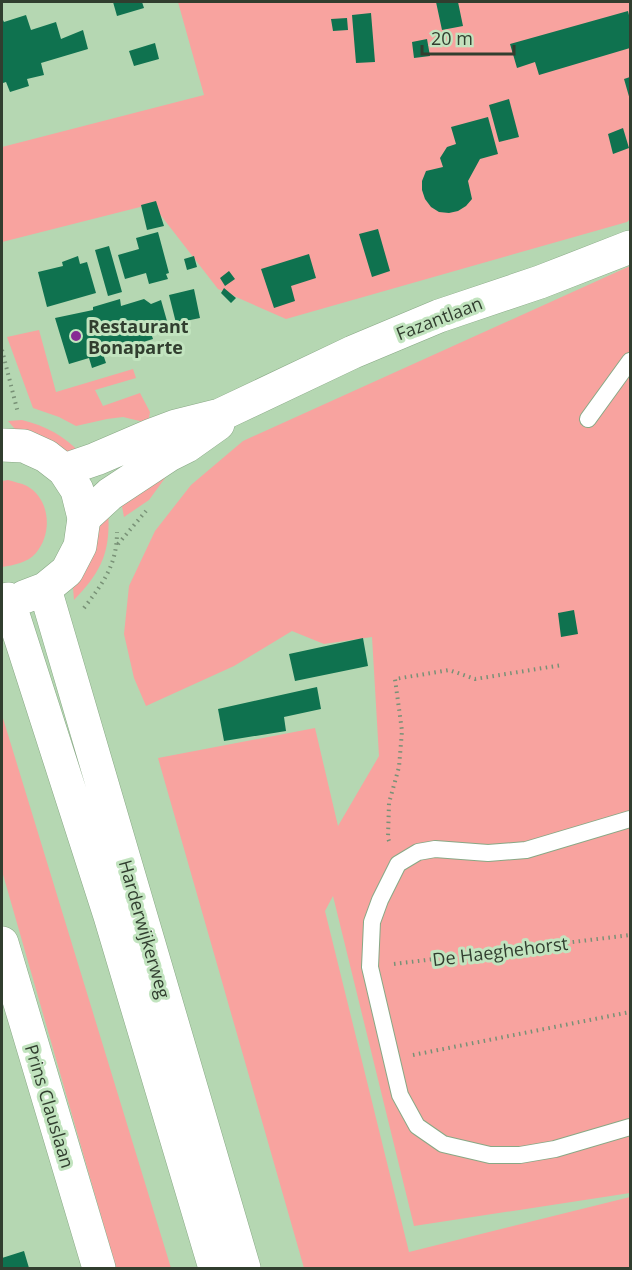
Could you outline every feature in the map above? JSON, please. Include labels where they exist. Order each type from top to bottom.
[{"type":"main road","name":"Fazantlaan","points":[[64,470],[176,426],[220,415],[353,352],[429,321],[630,247]]},
{"type":"main road","name":"Fazantlaan","points":[[84,518],[110,494],[169,455],[187,446],[251,400]]},
{"type":"main road","points":[[2,445],[24,446],[46,456],[64,470],[77,490],[84,518],[80,546],[67,571],[45,589],[27,596],[5,599]]},
{"type":"main road","name":"Harderwijkerweg","points":[[45,589],[244,1269]]},
{"type":"main road","name":"Harderwijkerweg","points":[[5,599],[110,916],[215,1269]]},
{"type":"main road","name":"Prins Clauslaan","points":[[2,943],[99,1269]]},
{"type":"lane","points":[[588,419],[630,361]]},
{"type":"lane","points":[[630,819],[526,850],[488,854],[435,849],[418,852],[398,864],[380,900],[372,922],[370,967],[400,1095],[417,1126],[443,1144],[490,1155],[520,1155],[555,1149],[630,1127]]},
{"type":"path","points":[[2,350],[18,413]]},
{"type":"path","points":[[398,864],[388,838],[389,803],[399,767],[402,730],[395,679],[449,670],[475,679],[562,664]]},
{"type":"path","name":"De Haeghehorst","points":[[370,967],[630,935]]},
{"type":"path","points":[[392,1059],[630,1012]]},
{"type":"shaded area","points":[[178,2],[630,2],[630,219],[627,222],[286,319],[218,289],[152,204],[2,242],[2,147],[204,95]]},
{"type":"shaded area","points":[[630,266],[630,1193],[414,1226],[333,896],[325,911],[409,1252],[630,1197],[630,1268],[304,1268],[158,758],[315,728],[338,826],[379,756],[372,637],[324,644],[292,631],[234,666],[146,706],[134,678],[124,634],[129,586],[155,531],[191,485],[243,441]]},
{"type":"shaded area","points":[[39,330],[56,392],[133,369],[136,378],[95,390],[103,406],[140,393],[150,412],[148,423],[123,417],[76,426],[33,408],[7,337]]},
{"type":"shaded area","points":[[22,420],[54,432],[81,454],[72,456],[21,436],[8,421]]},
{"type":"shaded area","points":[[168,474],[149,500],[124,517],[121,501]]},
{"type":"shaded area","points":[[8,480],[25,485],[35,492],[44,508],[47,526],[45,536],[36,553],[20,563],[2,567],[2,481]]},
{"type":"shaded area","points":[[108,510],[108,537],[103,560],[92,579],[74,600],[76,568]]},
{"type":"shaded area","points":[[2,715],[171,1268],[116,1268],[2,871]]},
{"type":"building","points":[[113,2],[142,2],[144,8],[117,16]]},
{"type":"building","points":[[436,2],[458,2],[463,26],[442,30]]},
{"type":"building","points":[[628,11],[630,48],[539,75],[535,62],[517,68],[510,44]]},
{"type":"building","points":[[371,13],[375,62],[356,63],[352,15]]},
{"type":"building","points":[[26,15],[31,30],[56,22],[61,39],[83,30],[88,49],[41,63],[44,75],[27,79],[29,86],[10,92],[2,78],[2,18],[4,22]]},
{"type":"building","points":[[347,18],[348,30],[333,31],[331,19]]},
{"type":"building","points":[[427,39],[430,56],[414,58],[412,42]]},
{"type":"building","points":[[155,43],[159,59],[134,66],[129,51]]},
{"type":"building","points":[[630,77],[630,100],[624,79]]},
{"type":"building","points":[[509,99],[519,137],[499,142],[489,105]]},
{"type":"building","points":[[488,117],[498,154],[480,159],[468,181],[472,199],[466,206],[449,213],[439,212],[431,207],[422,190],[422,181],[426,171],[443,167],[440,158],[447,147],[456,144],[451,127]]},
{"type":"building","points":[[623,128],[629,148],[613,154],[608,134]]},
{"type":"building","points":[[156,201],[164,226],[147,230],[141,205]]},
{"type":"building","points":[[378,229],[390,271],[372,277],[359,234]]},
{"type":"building","points":[[158,232],[169,273],[166,274],[168,279],[149,284],[146,273],[125,279],[118,255],[139,249],[136,238]]},
{"type":"building","points":[[109,246],[122,292],[108,296],[95,250]]},
{"type":"building","points":[[309,254],[316,278],[291,286],[295,301],[274,308],[261,269]]},
{"type":"building","points":[[78,256],[80,264],[87,262],[96,293],[47,307],[38,272],[63,266],[62,262]]},
{"type":"building","points":[[194,256],[197,267],[187,270],[184,259]]},
{"type":"building","points":[[229,271],[235,279],[225,286],[220,278]]},
{"type":"building","points":[[224,288],[236,298],[231,303],[221,293]]},
{"type":"building","points":[[194,289],[200,318],[176,323],[169,295]]},
{"type":"building","points":[[120,299],[121,306],[144,299],[151,304],[161,300],[169,328],[151,333],[153,339],[103,354],[106,363],[92,368],[89,358],[69,364],[55,318],[93,310],[93,307]]},
{"type":"building","points":[[574,610],[578,634],[561,637],[558,613]]},
{"type":"building","points":[[363,638],[368,666],[295,681],[289,654]]},
{"type":"building","points":[[317,687],[321,709],[284,717],[286,731],[224,741],[218,709]]},
{"type":"building","points":[[24,1251],[29,1268],[2,1268],[2,1258]]},
{"type":"place","name":"Restaurant Bonaparte","points":[[76,336]]}]
